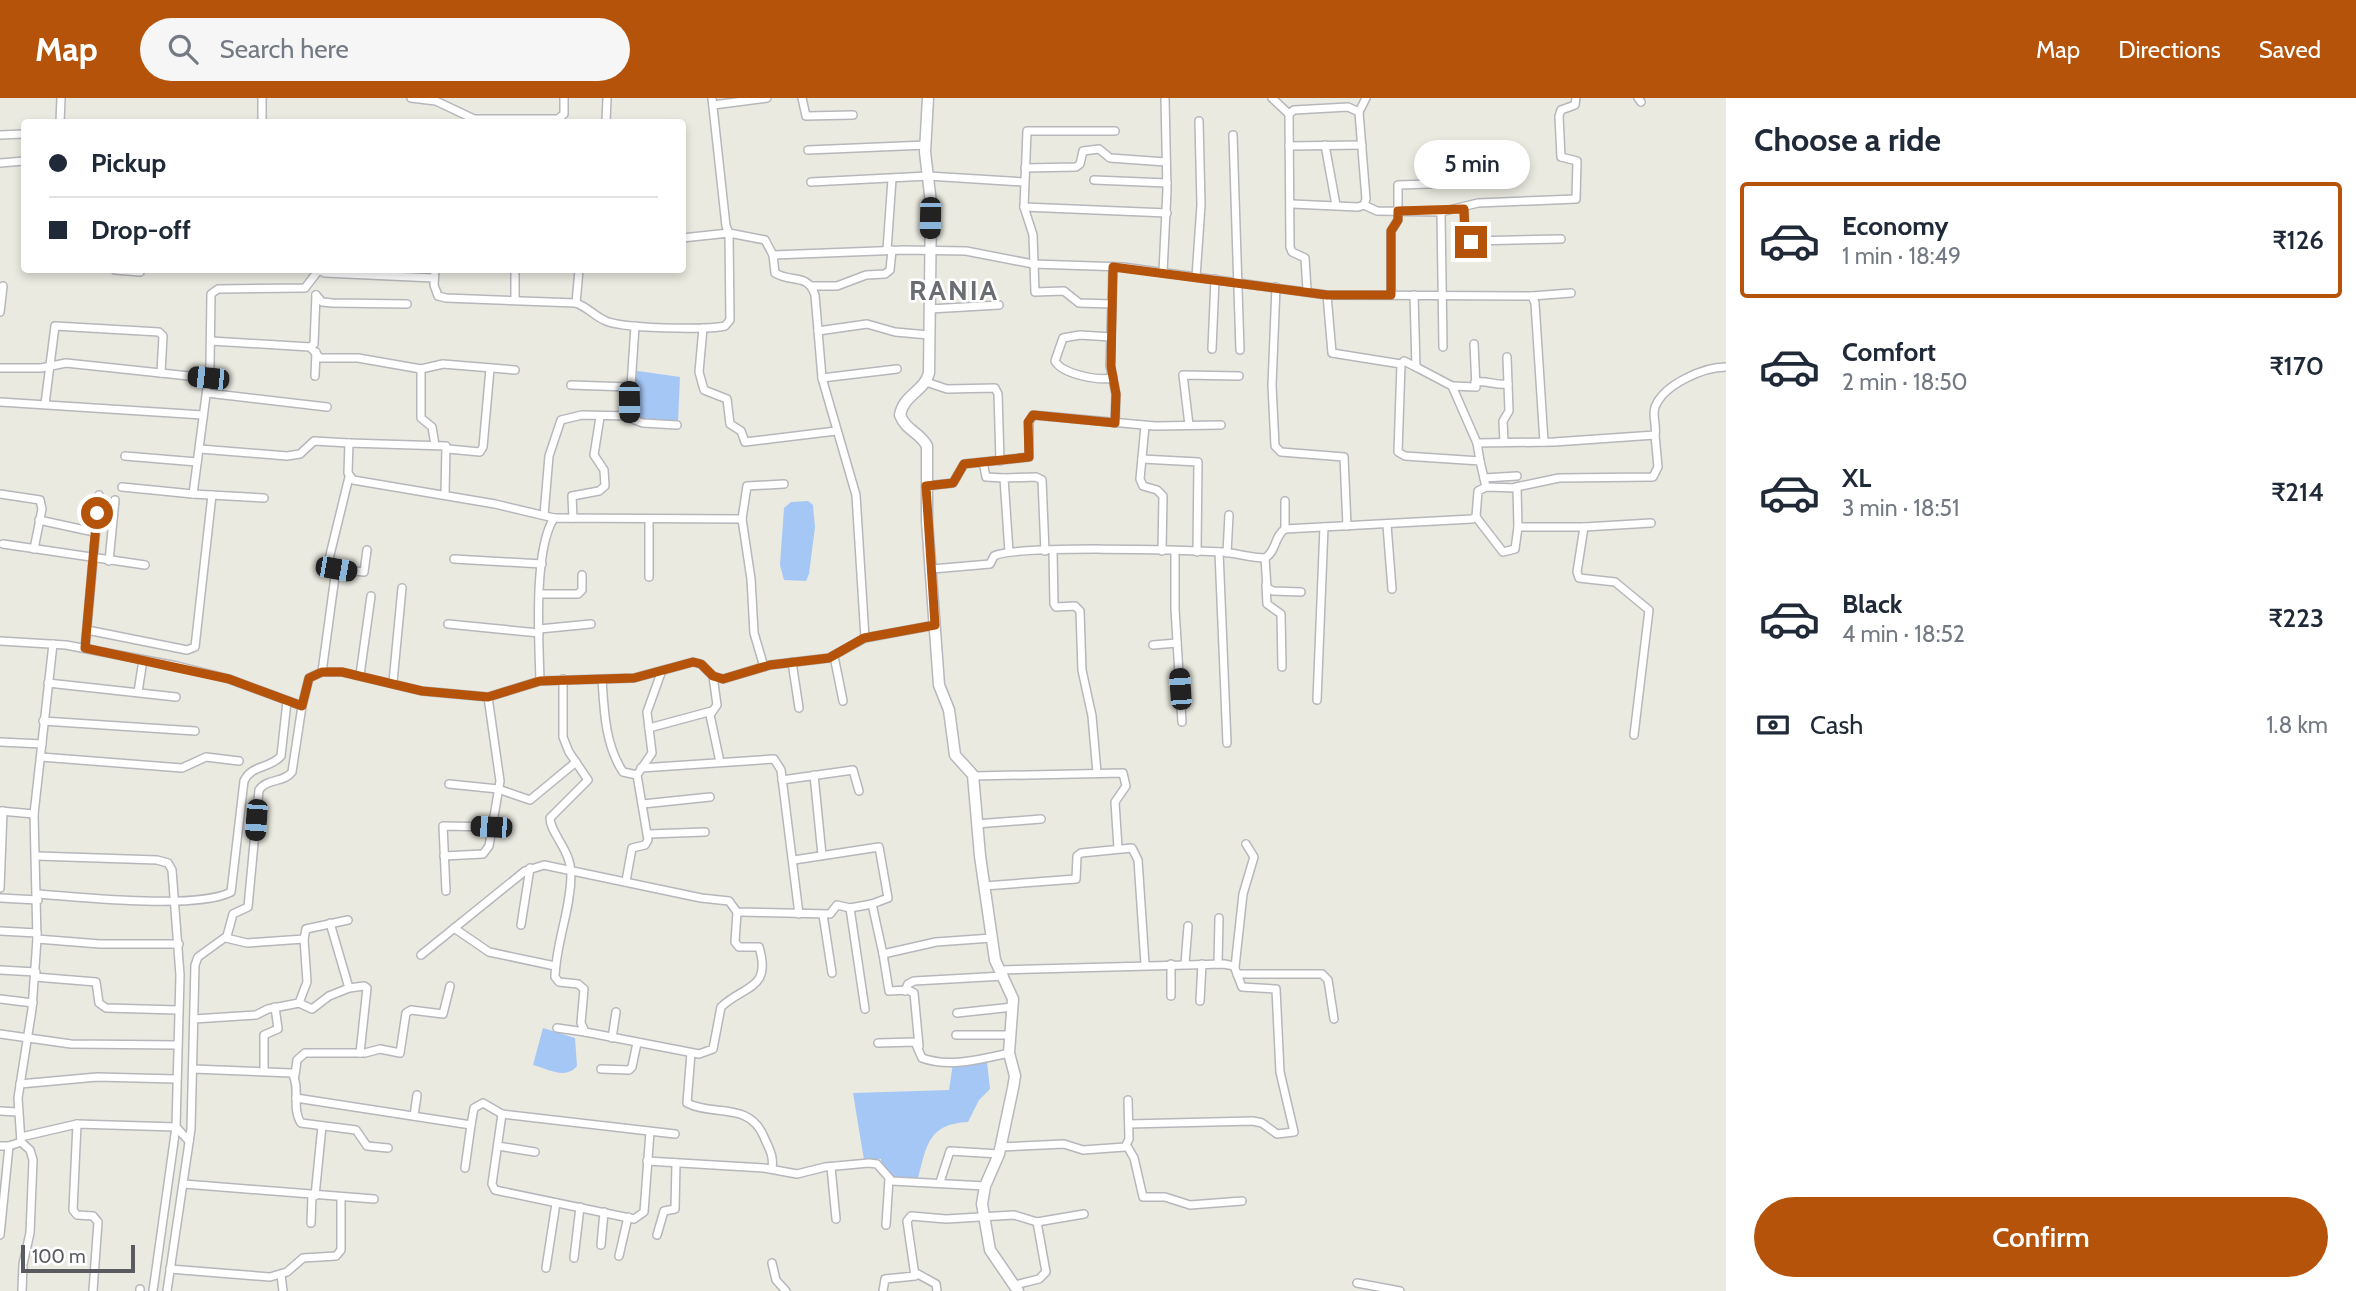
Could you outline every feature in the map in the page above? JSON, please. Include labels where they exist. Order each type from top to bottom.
[{"type":"street","points":[[60,119],[61,98]]},
{"type":"street","points":[[262,98],[262,119]]},
{"type":"street","points":[[411,98],[436,101],[465,118],[475,119]]},
{"type":"street","points":[[558,119],[564,114],[564,98]]},
{"type":"street","points":[[606,119],[607,98]]},
{"type":"street","points":[[406,273],[435,274],[439,296],[446,298],[576,303],[593,310],[605,321],[635,326],[725,326],[730,320],[729,233],[712,102],[767,98]]},
{"type":"street","points":[[802,98],[806,116],[853,115]]},
{"type":"street","points":[[928,98],[919,145],[930,250],[926,382],[908,396],[900,415],[904,424],[923,439],[927,446],[926,486],[931,565],[928,626],[938,677],[949,710],[953,750],[973,776],[976,824],[992,938],[1013,1007],[1009,1053],[1014,1076],[1000,1151],[985,1186],[983,1219],[990,1250],[1016,1288],[1039,1279],[1046,1272],[1037,1222]]},
{"type":"street","points":[[1163,272],[1167,213],[1165,98]]},
{"type":"street","points":[[1272,98],[1289,114],[1292,204],[1290,247],[1305,258],[1307,290]]},
{"type":"street","points":[[1364,205],[1359,112],[1366,98]]},
{"type":"street","points":[[1292,204],[1364,205],[1377,211],[1441,212],[1464,209],[1478,203],[1576,199],[1577,161],[1561,156],[1559,116],[1561,110],[1575,105],[1576,98]]},
{"type":"street","points":[[1289,114],[1294,110],[1348,107],[1359,112]]},
{"type":"street","points":[[1196,277],[1201,205],[1199,121]]},
{"type":"street","points":[[1112,304],[1074,302],[1063,292],[1035,292],[1033,235],[1024,207],[1024,182],[1027,131],[1115,131]]},
{"type":"street","points":[[0,135],[21,134]]},
{"type":"street","points":[[1233,135],[1240,350]]},
{"type":"street","points":[[808,150],[919,145]]},
{"type":"street","points":[[1325,145],[1336,205]]},
{"type":"street","points":[[1289,146],[1362,145]]},
{"type":"street","points":[[1025,168],[1076,167],[1083,151],[1098,149],[1110,158],[1166,162]]},
{"type":"street","points":[[0,163],[21,161]]},
{"type":"street","points":[[811,182],[923,177],[1024,182]]},
{"type":"street","points":[[686,238],[729,233],[765,240],[773,255],[774,270],[778,275],[798,278],[812,286],[837,286],[866,275],[885,274],[890,270],[892,179]]},
{"type":"street","points":[[1094,180],[1167,183]]},
{"type":"street","points":[[1391,295],[1391,231],[1398,220],[1397,189],[1402,183],[1462,183]]},
{"type":"street","points":[[1024,207],[1167,213]]},
{"type":"street","points":[[1464,209],[1465,235],[1471,242],[1561,239]]},
{"type":"street","points":[[1441,212],[1443,346]]},
{"type":"street","points":[[773,255],[889,250],[974,252],[1032,264],[1163,272],[1307,290],[1327,295],[1531,296],[1571,293]]},
{"type":"street","points":[[1113,267],[1111,337],[1116,394],[1115,423]]},
{"type":"street","points":[[309,286],[316,273]]},
{"type":"street","points":[[515,299],[516,273]]},
{"type":"street","points":[[576,303],[579,273]]},
{"type":"street","points":[[1212,349],[1215,279]]},
{"type":"street","points":[[0,312],[3,286]]},
{"type":"street","points":[[309,286],[323,302],[407,304]]},
{"type":"street","points":[[193,494],[207,393],[213,291],[309,286]]},
{"type":"street","points":[[812,286],[822,378],[856,495],[864,638]]},
{"type":"street","points":[[1276,287],[1272,384],[1275,446],[1281,452],[1344,457],[1347,523]]},
{"type":"street","points":[[316,295],[312,346],[317,356],[316,376]]},
{"type":"street","points":[[1327,295],[1332,353],[1401,364],[1404,361],[1452,386],[1473,388],[1474,344]]},
{"type":"street","points":[[1413,295],[1416,367]]},
{"type":"street","points":[[1531,296],[1535,303],[1544,442]]},
{"type":"street","points":[[930,309],[999,305]]},
{"type":"street","points":[[818,331],[867,324],[895,332],[929,335]]},
{"type":"street","points":[[45,404],[55,326],[159,331],[163,336],[162,373]]},
{"type":"street","points":[[629,418],[635,326]]},
{"type":"street","points":[[704,328],[700,379],[707,393],[727,399],[730,424],[741,431],[744,442],[836,431]]},
{"type":"street","points":[[1111,337],[1080,335],[1063,338],[1055,361],[1059,367],[1083,377],[1113,378]]},
{"type":"street","points":[[211,341],[312,346]]},
{"type":"street","points":[[317,356],[358,358],[421,369],[443,364],[515,370]]},
{"type":"street","points":[[1504,442],[1503,425],[1509,411],[1507,357]]},
{"type":"street","points":[[0,368],[66,363],[208,378]]},
{"type":"street","points":[[1401,364],[1398,452],[1405,456],[1480,461]]},
{"type":"street","points":[[1485,482],[1516,487],[1559,478],[1653,477],[1658,467],[1652,436],[1655,408],[1664,397],[1698,371],[1726,367]]},
{"type":"street","points":[[421,369],[421,418],[432,427],[435,445]]},
{"type":"street","points":[[201,449],[288,456],[300,454],[314,441],[435,445],[447,449],[480,452],[483,447],[490,369]]},
{"type":"street","points":[[822,378],[897,369]]},
{"type":"street","points":[[1189,425],[1183,375],[1239,376]]},
{"type":"street","points":[[1475,382],[1489,381],[1497,386],[1508,384]]},
{"type":"street","points":[[926,382],[947,389],[995,388],[998,394],[1000,461]]},
{"type":"street","points":[[570,385],[629,387]]},
{"type":"street","points":[[1452,386],[1477,443],[1485,482]]},
{"type":"street","points":[[207,393],[327,407]]},
{"type":"street","points":[[0,402],[203,415]]},
{"type":"street","points":[[926,486],[953,483],[959,477],[961,465],[1029,457],[1028,422],[1033,415],[1145,425],[1221,425]]},
{"type":"street","points":[[544,515],[549,456],[561,420],[569,416],[600,416],[677,425]]},
{"type":"street","points":[[573,518],[572,496],[599,491],[605,486],[604,470],[594,456],[600,416]]},
{"type":"street","points":[[1145,425],[1141,483],[1161,492],[1163,496],[1162,548]]},
{"type":"street","points":[[1477,443],[1652,436]]},
{"type":"street","points":[[349,443],[349,477],[328,563],[330,568],[364,572],[367,550]]},
{"type":"street","points":[[445,495],[447,449]]},
{"type":"street","points":[[125,456],[197,462]]},
{"type":"street","points":[[1142,459],[1198,462],[1197,552]]},
{"type":"street","points":[[984,462],[986,477],[1036,477],[1042,480],[1054,604],[1059,608],[1075,606],[1080,611],[1082,670],[1093,726],[1097,773]]},
{"type":"street","points":[[1516,487],[1516,547],[1506,553],[1499,550],[1476,517],[1478,491],[1485,482],[1517,476]]},
{"type":"street","points":[[349,477],[368,485],[445,495],[554,518],[649,521],[742,519]]},
{"type":"street","points":[[1004,478],[1009,550]]},
{"type":"street","points":[[763,660],[754,633],[751,579],[742,519],[747,486],[784,484]]},
{"type":"street","points":[[122,487],[264,498]]},
{"type":"street","points":[[0,494],[40,500],[34,549]]},
{"type":"street","points":[[86,638],[91,558],[99,495]]},
{"type":"street","points":[[0,641],[53,644],[86,638],[187,650],[195,648],[212,495]]},
{"type":"street","points":[[109,561],[115,500]]},
{"type":"street","points":[[931,565],[988,566],[996,554],[1009,550],[1162,548],[1265,558],[1273,551],[1277,537],[1285,525],[1285,501]]},
{"type":"street","points":[[1227,743],[1223,552],[1229,515]]},
{"type":"street","points":[[1285,525],[1387,525],[1467,520],[1476,517]]},
{"type":"street","points":[[540,681],[542,564],[546,533],[554,518]]},
{"type":"street","points":[[39,520],[94,532]]},
{"type":"street","points":[[649,521],[649,577]]},
{"type":"street","points":[[1518,527],[1651,523]]},
{"type":"street","points":[[1387,525],[1392,589]]},
{"type":"street","points":[[1317,700],[1324,527]]},
{"type":"street","points":[[1584,527],[1577,572],[1579,578],[1615,582],[1649,610],[1634,735]]},
{"type":"street","points":[[2,544],[145,565]]},
{"type":"street","points":[[1175,551],[1182,722]]},
{"type":"street","points":[[1265,558],[1267,604],[1278,610],[1282,618],[1282,667]]},
{"type":"street","points":[[454,559],[542,564]]},
{"type":"street","points":[[0,898],[153,902],[218,896],[231,892],[244,781],[253,770],[281,757],[294,703],[309,678],[322,668],[336,569]]},
{"type":"street","points":[[540,594],[578,594],[582,590],[582,575]]},
{"type":"street","points":[[1266,585],[1273,591],[1301,592]]},
{"type":"street","points":[[393,682],[402,588]]},
{"type":"street","points":[[360,675],[371,596]]},
{"type":"street","points":[[448,624],[539,631],[591,624]]},
{"type":"street","points":[[322,668],[441,694],[488,697],[540,681],[661,673],[697,662],[713,676],[723,679],[763,660],[792,662],[834,656],[864,638],[928,626]]},
{"type":"street","points":[[86,638],[143,660],[229,679],[294,703]]},
{"type":"street","points":[[1153,645],[1177,643]]},
{"type":"street","points":[[22,1291],[23,1264],[30,1233],[33,1160],[30,1150],[21,1140],[17,1112],[36,975],[38,897],[34,814],[53,644]]},
{"type":"street","points":[[834,656],[843,701]]},
{"type":"street","points":[[138,692],[143,660]]},
{"type":"street","points":[[792,662],[799,708]]},
{"type":"street","points":[[626,881],[631,850],[647,844],[649,834],[639,771],[652,753],[648,707],[661,673]]},
{"type":"street","points":[[649,728],[712,711],[717,705],[713,676]]},
{"type":"street","points":[[564,679],[561,729],[566,746],[588,778],[588,783],[553,815],[550,822],[565,847],[570,871],[568,909],[558,943],[555,966],[557,981],[578,984],[584,989],[581,1023],[585,1032]]},
{"type":"street","points":[[602,679],[605,720],[623,772],[770,758],[778,763],[794,860],[799,914]]},
{"type":"street","points":[[48,683],[176,698]]},
{"type":"street","points":[[444,856],[486,853],[500,773],[488,697]]},
{"type":"street","points":[[167,1291],[189,1141],[197,960],[226,938],[233,914],[246,909],[249,902],[259,790],[265,783],[287,778],[292,772],[294,703]]},
{"type":"street","points":[[712,711],[712,736],[720,762]]},
{"type":"street","points":[[43,721],[195,731]]},
{"type":"street","points":[[0,742],[42,744]]},
{"type":"street","points":[[41,757],[182,768],[206,757],[239,761]]},
{"type":"street","points":[[449,785],[498,789],[530,800],[576,762]]},
{"type":"street","points":[[782,780],[853,770],[859,791]]},
{"type":"street","points":[[973,776],[1119,772],[1124,776],[1125,789],[1115,799],[1118,848]]},
{"type":"street","points":[[814,775],[822,855]]},
{"type":"street","points":[[643,804],[710,797]]},
{"type":"street","points":[[0,888],[2,811],[34,814]]},
{"type":"street","points":[[976,824],[1041,819]]},
{"type":"street","points":[[446,891],[441,828],[444,824],[491,827]]},
{"type":"street","points":[[649,834],[705,832]]},
{"type":"street","points":[[1129,1124],[1253,1121],[1262,1123],[1277,1135],[1294,1132],[1280,1073],[1279,993],[1273,988],[1242,987],[1236,970],[1243,894],[1254,857],[1246,844]]},
{"type":"street","points":[[737,912],[823,915],[834,913],[837,905],[850,908],[872,905],[888,898],[880,847],[794,860]]},
{"type":"street","points":[[984,886],[1076,879],[1078,855],[1132,848],[1138,860],[1145,964]]},
{"type":"street","points":[[37,856],[168,863],[172,870],[179,944],[176,1127],[153,1291]]},
{"type":"street","points":[[421,955],[530,868],[549,864],[570,871],[701,898],[729,901],[737,912],[736,942],[739,947],[759,947],[760,977],[754,987],[720,1007],[713,1049],[704,1054],[556,1028]]},
{"type":"street","points":[[521,925],[530,868]]},
{"type":"street","points":[[872,905],[889,991],[905,990],[914,993],[922,1058],[956,1062],[1009,1053]]},
{"type":"street","points":[[850,908],[865,1009]]},
{"type":"street","points":[[823,915],[832,973]]},
{"type":"street","points":[[1218,964],[1219,918]]},
{"type":"street","points":[[299,1003],[307,982],[304,939],[306,929],[348,920]]},
{"type":"street","points":[[330,923],[349,988]]},
{"type":"street","points":[[1185,964],[1188,926]]},
{"type":"street","points":[[454,928],[483,950],[555,966]]},
{"type":"street","points":[[0,931],[100,944],[179,944]]},
{"type":"street","points":[[226,938],[247,943],[304,939]]},
{"type":"street","points":[[883,954],[936,942],[992,938]]},
{"type":"street","points":[[905,990],[908,984],[915,981],[1002,973],[1145,964],[1218,964],[1236,970],[1322,974],[1328,980],[1335,1019]]},
{"type":"street","points":[[1171,964],[1171,996]]},
{"type":"street","points":[[1200,1001],[1202,964]]},
{"type":"street","points":[[0,970],[96,982],[99,1003],[106,1008],[178,1010]]},
{"type":"street","points":[[194,1019],[256,1015],[275,1007],[299,1003],[312,1009],[329,996],[349,988],[364,986],[367,988],[360,1053]]},
{"type":"street","points":[[388,1148],[367,1146],[356,1130],[301,1123],[297,1116],[297,1060],[305,1053],[360,1053],[380,1049],[400,1053],[406,1013],[411,1010],[443,1014],[450,986]]},
{"type":"street","points":[[0,999],[33,1003]]},
{"type":"street","points":[[264,1071],[264,1035],[278,1029],[275,1007]]},
{"type":"street","points":[[957,1013],[1013,1007]]},
{"type":"street","points":[[611,1038],[616,1012]]},
{"type":"street","points":[[0,1034],[71,1044],[177,1045]]},
{"type":"street","points":[[956,1035],[1010,1035]]},
{"type":"street","points":[[878,1043],[911,1041],[919,1047]]},
{"type":"street","points":[[601,1069],[629,1070],[632,1067],[636,1043]]},
{"type":"street","points":[[691,1052],[687,1103],[730,1110],[756,1122],[772,1151],[772,1169]]},
{"type":"street","points":[[193,1069],[264,1071],[295,1075]]},
{"type":"street","points":[[20,1084],[97,1077],[176,1079]]},
{"type":"street","points":[[414,1116],[417,1096]]},
{"type":"street","points":[[296,1098],[471,1125]]},
{"type":"street","points":[[1128,1100],[1127,1146],[1134,1158],[1143,1196],[1165,1197],[1190,1205],[1242,1200]]},
{"type":"street","points":[[466,1168],[474,1108],[478,1104],[490,1105],[502,1114],[675,1134]]},
{"type":"street","points":[[0,1111],[17,1112]]},
{"type":"street","points":[[502,1114],[492,1184],[495,1190],[638,1219],[644,1212],[650,1132]]},
{"type":"street","points":[[0,1235],[4,1146],[77,1124],[176,1127],[189,1141]]},
{"type":"street","points":[[77,1124],[72,1210],[77,1214],[93,1216],[97,1222],[93,1291]]},
{"type":"street","points":[[311,1223],[322,1126]]},
{"type":"street","points":[[940,1182],[945,1159],[950,1152],[1000,1151],[1064,1144],[1083,1150],[1127,1146]]},
{"type":"street","points":[[498,1146],[535,1152]]},
{"type":"street","points":[[648,1161],[772,1169],[797,1174],[873,1163],[889,1179],[985,1186]]},
{"type":"street","points":[[657,1235],[662,1213],[676,1209],[676,1163]]},
{"type":"street","points":[[831,1167],[836,1219]]},
{"type":"street","points":[[886,1225],[889,1179]]},
{"type":"street","points":[[184,1184],[374,1199]]},
{"type":"street","points":[[168,1185],[182,1197]]},
{"type":"street","points":[[170,1269],[281,1275],[303,1258],[317,1255],[332,1257],[340,1253],[341,1198]]},
{"type":"street","points":[[546,1268],[556,1203]]},
{"type":"street","points":[[574,1258],[580,1207]]},
{"type":"street","points":[[601,1245],[604,1212]]},
{"type":"street","points":[[916,1273],[908,1218],[914,1215],[940,1219],[983,1219],[1014,1215],[1037,1222],[1084,1214]]},
{"type":"street","points":[[620,1256],[628,1217]]},
{"type":"street","points":[[772,1263],[776,1280],[786,1291]]},
{"type":"street","points":[[883,1291],[885,1279],[913,1277],[916,1273]]},
{"type":"street","points":[[916,1273],[936,1284],[937,1291]]},
{"type":"street","points":[[281,1275],[283,1291]]},
{"type":"street","points":[[1357,1283],[1399,1291]]},
{"type":"water","points":[[631,370],[680,377],[678,421],[644,424],[632,418]]},
{"type":"water","points":[[808,501],[813,505],[815,527],[809,574],[806,581],[784,580],[780,565],[784,508],[791,502]]},
{"type":"water","points":[[543,1028],[575,1038],[577,1066],[573,1070],[562,1073],[533,1065]]},
{"type":"water","points":[[987,1062],[990,1089],[979,1100],[968,1122],[945,1127],[931,1138],[918,1178],[882,1176],[881,1159],[864,1160],[853,1093],[949,1090],[953,1063]]},
{"type":"district","name":"RANIA","points":[[954,290]]},
{"type":"route","points":[[97,513],[90,562],[85,648],[229,679],[302,706],[309,678],[322,672],[342,672],[422,691],[475,697],[516,691],[540,681],[647,676],[693,662],[701,664],[713,676],[723,679],[770,665],[829,658],[864,638],[935,625],[926,486],[957,481],[959,469],[964,464],[1024,460],[1029,457],[1028,422],[1033,415],[1115,423],[1116,394],[1111,372],[1113,267],[1327,295],[1391,295],[1391,231],[1398,220],[1398,211],[1441,212],[1464,209],[1465,235],[1471,242]]}]
